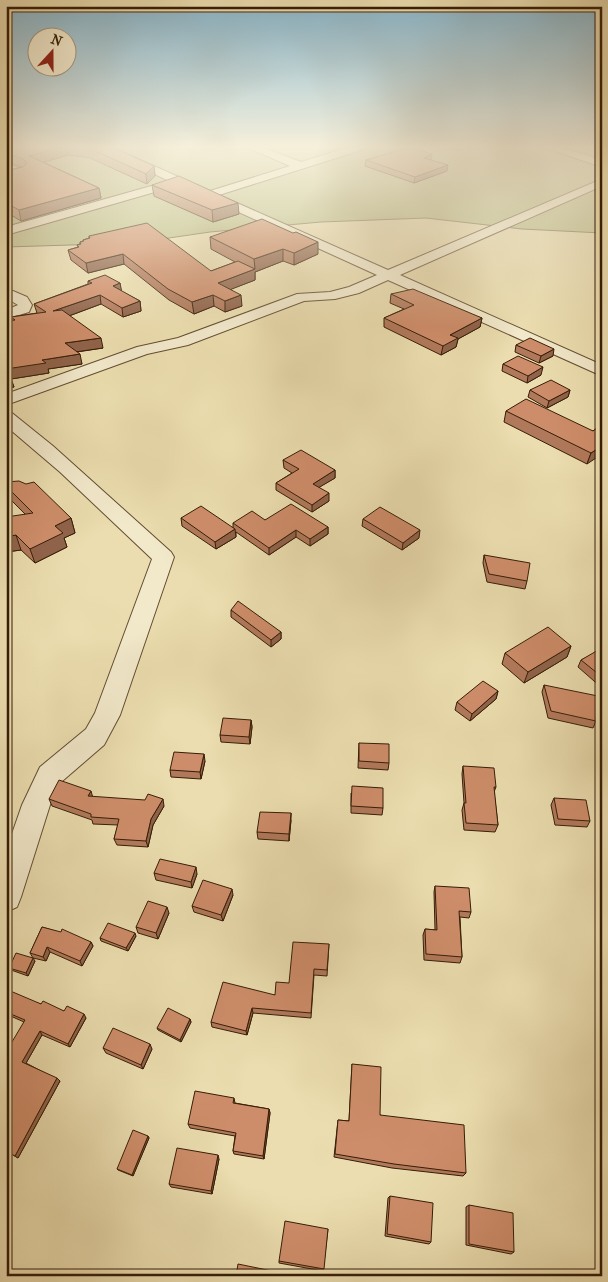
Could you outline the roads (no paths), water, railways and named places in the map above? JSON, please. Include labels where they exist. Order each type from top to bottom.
[{"type":"street","points":[[6,230],[11,231],[97,206]]},
{"type":"street","points":[[232,206],[602,371]]},
{"type":"street","points":[[6,400],[143,350],[182,342],[295,299],[307,296],[343,294],[547,206]]},
{"type":"street","points":[[6,292],[22,300],[25,305],[24,309],[6,315]]},
{"type":"street","points":[[6,417],[38,441],[111,511],[163,557],[107,715],[95,737],[50,775],[36,805],[6,898]]}]
